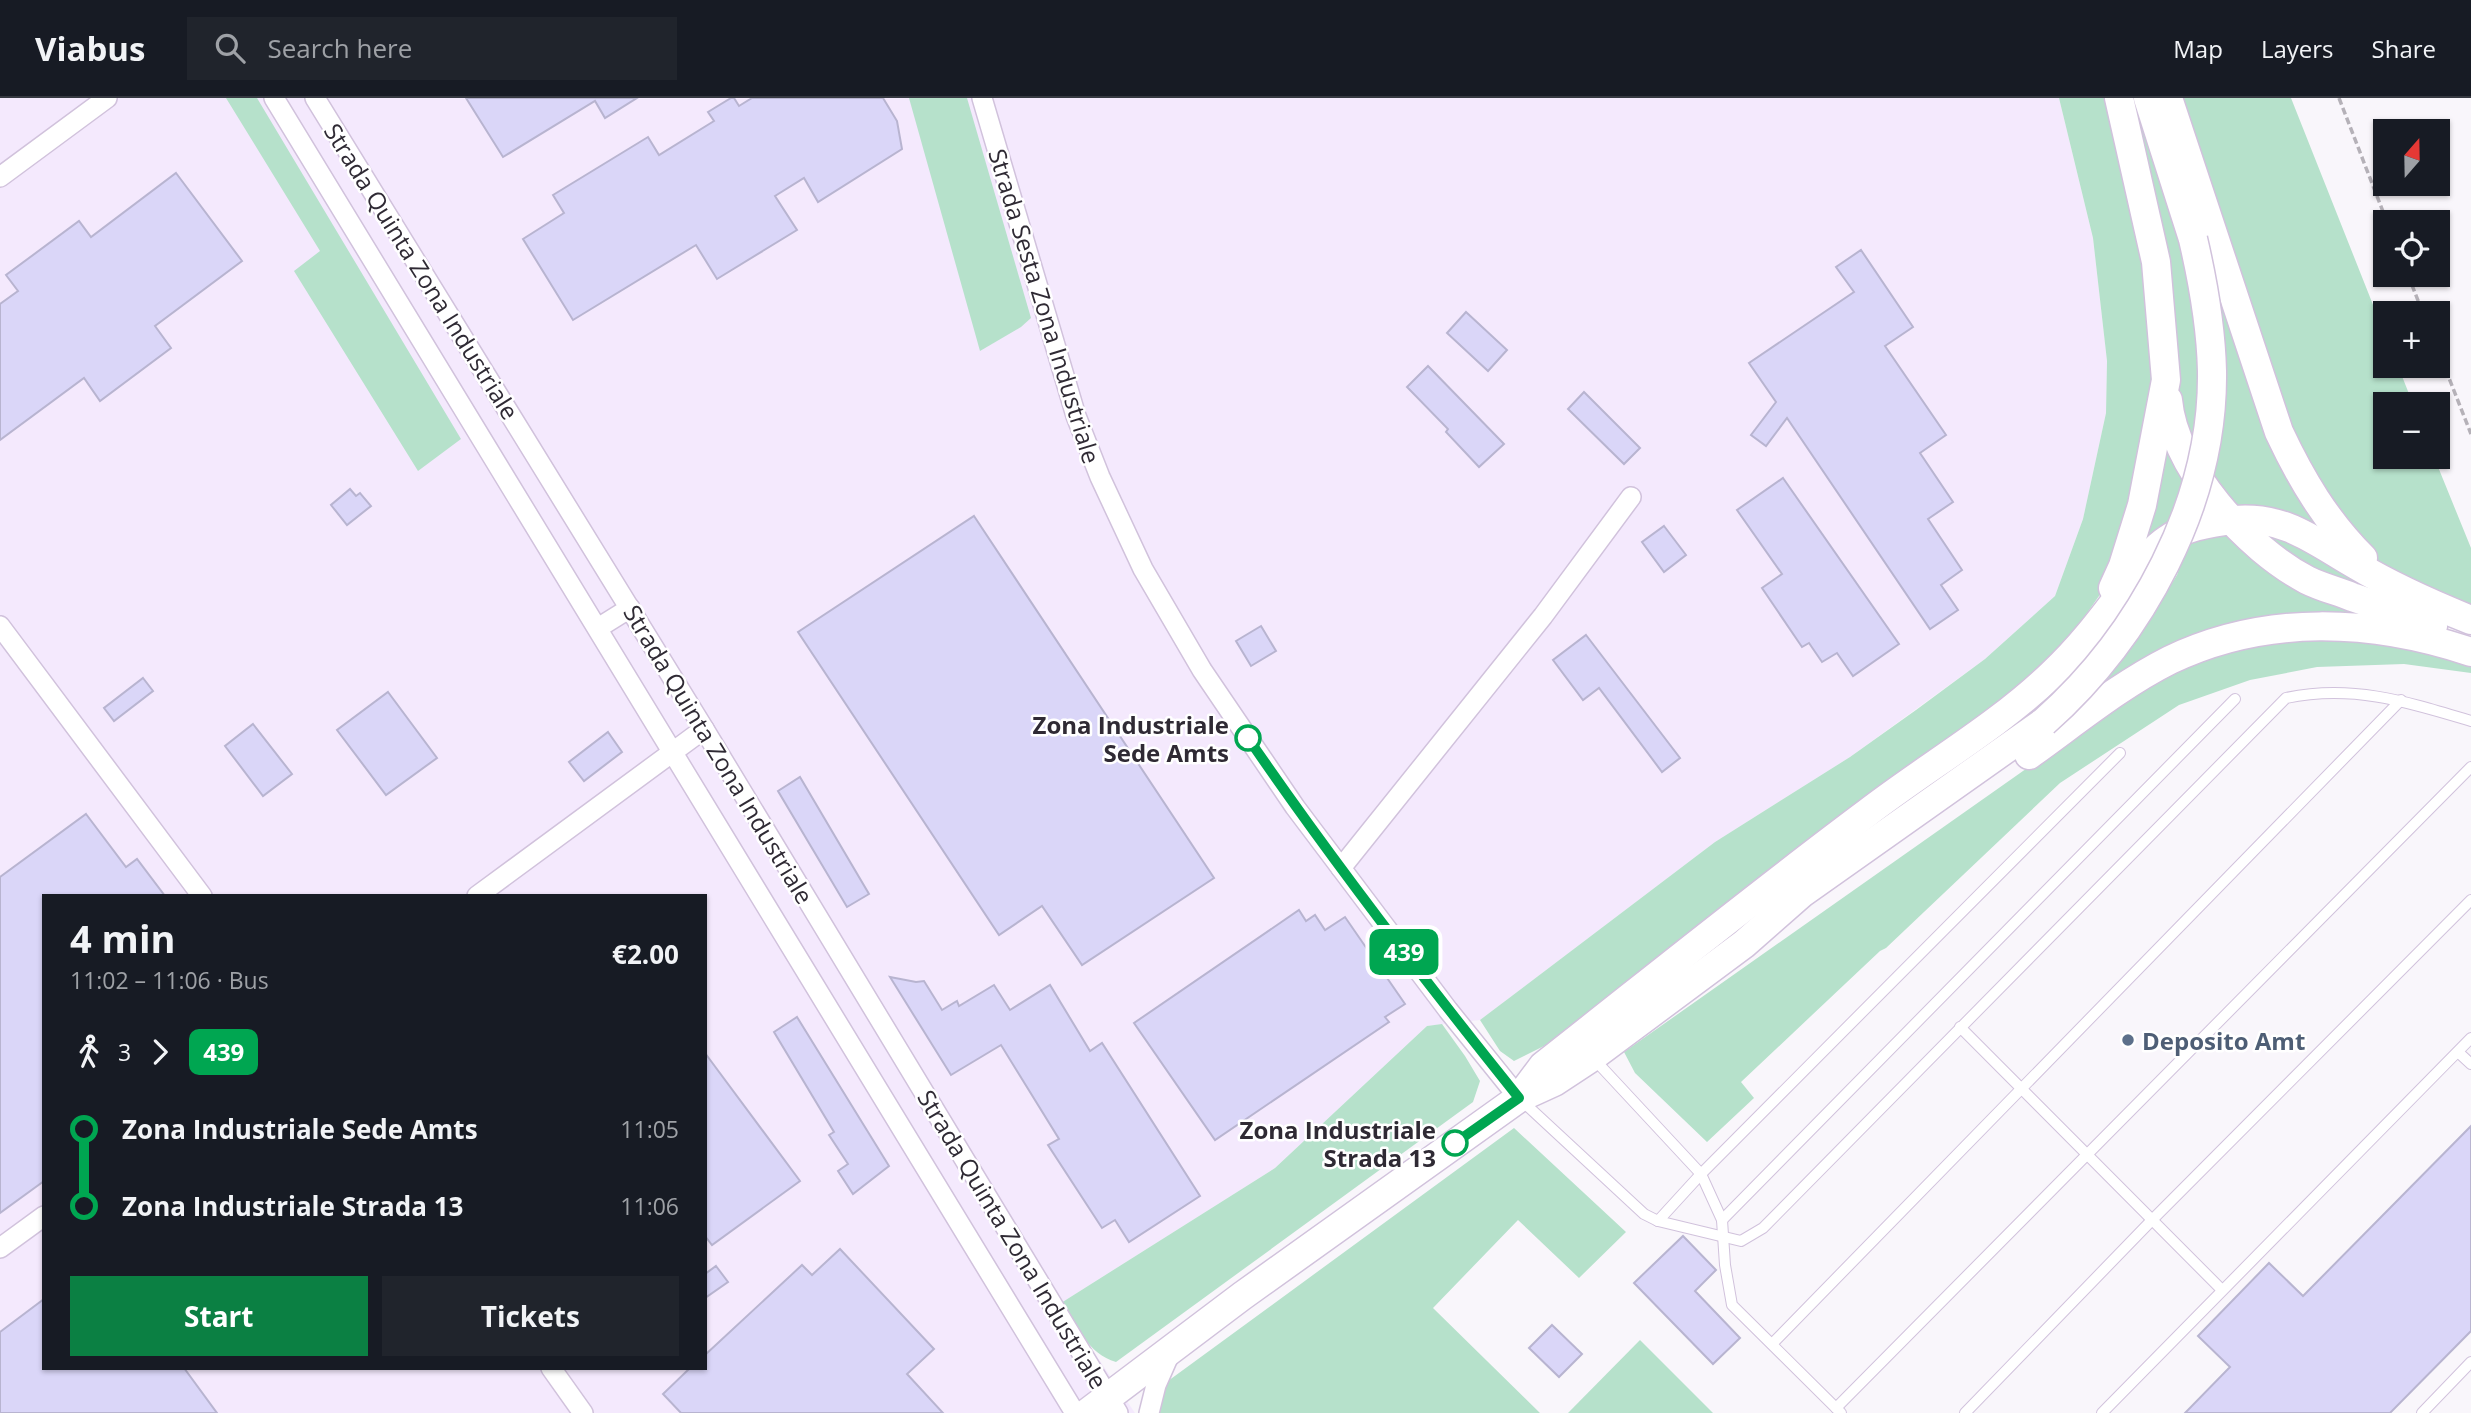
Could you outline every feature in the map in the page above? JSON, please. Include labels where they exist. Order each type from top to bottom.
[{"type":"main road","points":[[2119,98],[2156,262],[2169,413],[2177,443],[2194,474],[2251,539],[2306,579],[2471,640]]},
{"type":"main road","points":[[1104,1407],[1172,1348],[1519,1098],[1555,1082],[1592,1057],[1744,944],[1802,893],[2044,722],[2087,678],[2136,615],[2176,543],[2197,480],[2209,417],[2212,373],[2206,304],[2193,239],[2148,98]]},
{"type":"main road","points":[[2168,98],[2278,432],[2301,477],[2328,518],[2352,547],[2388,582]]},
{"type":"main road","points":[[2096,627],[2123,566],[2142,505],[2166,380]]},
{"type":"main road","points":[[1519,1098],[1543,1066],[1554,1057],[1868,812],[2031,694],[2070,658],[2149,554],[2170,537],[2201,526],[2233,520],[2258,519],[2294,528],[2425,602],[2471,620]]},
{"type":"main road","points":[[1744,944],[1823,898],[2124,687],[2168,661],[2202,646],[2231,636],[2311,626],[2403,633],[2471,652]]},
{"type":"street","points":[[0,177],[107,98]]},
{"type":"street","name":"Strada Quinta Zona Industriale","points":[[274,98],[1074,1413]]},
{"type":"street","name":"Strada Quinta Zona Industriale","points":[[315,98],[704,729],[1104,1407]]},
{"type":"street","name":"Strada Sesta Zona Industriale","points":[[982,98],[1076,416],[1100,477],[1143,569],[1202,670],[1295,807],[1448,1010],[1519,1098]]},
{"type":"street","points":[[1341,868],[1543,616],[1631,497]]},
{"type":"street","points":[[598,628],[630,608]]},
{"type":"street","points":[[0,626],[201,894]]},
{"type":"street","points":[[480,894],[704,729]]},
{"type":"street","points":[[0,1248],[42,1217]]},
{"type":"street","points":[[1149,1413],[1156,1385],[1172,1348]]},
{"type":"street","points":[[552,1370],[583,1413]]},
{"type":"lane","points":[[1519,1098],[1644,1214],[1658,1221],[1741,1241],[1763,1228],[2286,698],[2315,692],[2362,693],[2401,700],[2471,721]]},
{"type":"lane","points":[[1722,1220],[2235,699]]},
{"type":"lane","points":[[1772,1344],[2401,700]]},
{"type":"lane","points":[[1658,1221],[1701,1174],[2120,753]]},
{"type":"lane","points":[[1592,1057],[1701,1174],[1722,1220],[1725,1265],[1732,1306],[1839,1411],[2087,1154],[2471,767]]},
{"type":"lane","points":[[1965,1413],[2152,1220],[2471,900]]},
{"type":"lane","points":[[1960,1027],[2222,1290]]},
{"type":"lane","points":[[2102,1413],[2471,1038]]},
{"type":"lane","points":[[2458,1052],[2471,1064]]},
{"type":"lane","points":[[2422,1413],[2471,1362]]},
{"type":"path","points":[[2339,98],[2383,210]]},
{"type":"path","points":[[2449,378],[2471,434]]},
{"type":"shaded area","points":[[0,98],[2059,98],[2093,238],[2107,361],[2106,413],[2083,519],[2055,596],[1985,659],[1850,757],[1715,842],[1480,1020],[1427,1026],[1275,1168],[1061,1303],[1135,1413],[0,1413]]},
{"type":"green space","points":[[226,98],[257,98],[461,439],[418,471],[294,271],[320,251]]},
{"type":"green space","points":[[909,98],[967,98],[1031,318],[1021,327],[980,351]]},
{"type":"green space","points":[[2059,98],[2108,98],[2141,241],[2153,386],[2116,566],[2099,596],[2060,652],[2020,687],[1795,849],[1556,1040],[1514,1061],[1500,1051],[1480,1020],[1715,842],[1850,757],[1916,710],[1985,659],[2055,596],[2083,519],[2106,413],[2107,361],[2093,238]]},
{"type":"green space","points":[[2132,98],[2135,98],[2206,239],[2338,546],[2235,514],[2188,454]]},
{"type":"green space","points":[[2173,98],[2291,98],[2373,305],[2373,378],[2403,378],[2408,392],[2373,392],[2373,469],[2439,469],[2471,548],[2471,610],[2386,569],[2353,541],[2286,434]]},
{"type":"green space","points":[[2164,426],[2221,515],[2129,566]]},
{"type":"green space","points":[[2247,525],[2271,528],[2410,610],[2312,576]]},
{"type":"green space","points":[[2216,529],[2402,625],[2302,617],[2069,715],[2137,639],[2177,575],[2191,534]]},
{"type":"green space","points":[[2279,636],[2404,644],[2471,663],[2471,673],[2404,664],[2317,667],[2250,680],[2179,705],[2060,783],[1741,1082],[1754,1098],[1707,1142],[1635,1073],[1624,1052],[2152,680],[2190,660]]},
{"type":"green space","points":[[1442,1024],[1480,1081],[1473,1102],[1116,1362],[1090,1346],[1061,1303],[1275,1168],[1427,1026]]},
{"type":"green space","points":[[1514,1128],[1626,1232],[1579,1278],[1518,1220],[1433,1308],[1540,1413],[1159,1413],[1168,1381]]},
{"type":"green space","points":[[1640,1340],[1713,1413],[1568,1413]]},
{"type":"building","points":[[466,98],[637,98],[605,118],[595,101],[503,157]]},
{"type":"building","points":[[734,98],[739,106],[752,98],[883,98],[897,121],[902,149],[818,202],[804,178],[775,196],[797,230],[717,279],[696,245],[573,320],[523,239],[564,213],[553,195],[648,137],[659,155],[714,121],[708,112]]},
{"type":"building","points":[[176,173],[242,261],[155,326],[171,348],[100,401],[84,378],[0,440],[0,304],[18,291],[6,275],[79,221],[91,237]]},
{"type":"building","points":[[1861,250],[1913,327],[1885,346],[1946,435],[1920,453],[1953,502],[1928,519],[1962,570],[1941,585],[1958,610],[1930,629],[1787,418],[1766,446],[1751,435],[1776,402],[1749,363],[1854,292],[1836,267]]},
{"type":"building","points":[[1466,312],[1507,350],[1488,371],[1447,333]]},
{"type":"building","points":[[1428,366],[1504,444],[1479,467],[1446,432],[1448,429],[1407,387]]},
{"type":"building","points":[[1584,392],[1640,448],[1624,464],[1568,409]]},
{"type":"building","points":[[1783,478],[1899,644],[1853,676],[1837,653],[1822,662],[1809,643],[1802,647],[1762,588],[1782,574],[1737,510]]},
{"type":"building","points":[[350,489],[356,496],[360,493],[371,506],[347,525],[331,505]]},
{"type":"building","points":[[974,516],[1214,878],[1082,965],[1042,906],[999,935],[798,632]]},
{"type":"building","points":[[1664,526],[1686,555],[1664,572],[1642,542]]},
{"type":"building","points":[[1261,626],[1276,651],[1251,666],[1236,641]]},
{"type":"building","points":[[1586,635],[1680,758],[1662,772],[1599,688],[1583,700],[1553,660]]},
{"type":"building","points":[[143,678],[153,691],[114,721],[104,708]]},
{"type":"building","points":[[388,692],[437,758],[386,795],[337,730]]},
{"type":"building","points":[[253,724],[292,774],[263,796],[225,746]]},
{"type":"building","points":[[608,732],[622,752],[584,781],[569,762]]},
{"type":"building","points":[[800,777],[869,894],[847,907],[778,791]]},
{"type":"building","points":[[86,814],[126,867],[137,859],[163,894],[42,894],[42,1182],[0,1213],[0,877]]},
{"type":"building","points":[[1299,910],[1306,921],[1315,915],[1325,930],[1345,917],[1405,1004],[1385,1017],[1389,1022],[1215,1140],[1134,1023]]},
{"type":"building","points":[[890,977],[924,981],[942,1010],[957,1001],[959,1006],[994,985],[1010,1010],[1050,985],[1090,1051],[1102,1043],[1200,1196],[1129,1242],[1115,1220],[1102,1228],[1048,1145],[1059,1139],[1001,1045],[951,1075]]},
{"type":"building","points":[[797,1017],[889,1166],[853,1194],[838,1171],[848,1164],[829,1135],[834,1132],[774,1032]]},
{"type":"building","points":[[707,1056],[800,1181],[712,1245],[707,1239]]},
{"type":"building","points":[[2471,1126],[2471,1331],[2390,1413],[2185,1413],[2230,1367],[2198,1336],[2269,1263],[2303,1296]]},
{"type":"building","points":[[1683,1236],[1716,1270],[1695,1291],[1740,1338],[1713,1364],[1634,1283]]},
{"type":"building","points":[[840,1249],[934,1349],[907,1374],[943,1413],[681,1413],[663,1394],[688,1370],[707,1370],[707,1353],[802,1265],[812,1275]]},
{"type":"building","points":[[716,1266],[728,1282],[707,1297],[707,1273]]},
{"type":"building","points":[[42,1300],[42,1370],[185,1370],[217,1413],[0,1413],[0,1332]]},
{"type":"building","points":[[1552,1325],[1582,1354],[1559,1377],[1529,1348]]},
{"type":"bus line","name":"439","points":[[1248,738],[1310,827],[1448,1010],[1519,1098],[1455,1143]]},
{"type":"place","name":"Zona Industriale Sede Amts","points":[[1248,738]]},
{"type":"place","name":"Deposito Amt","points":[[2128,1040]]},
{"type":"place","name":"Zona Industriale Strada 13","points":[[1455,1143]]}]
